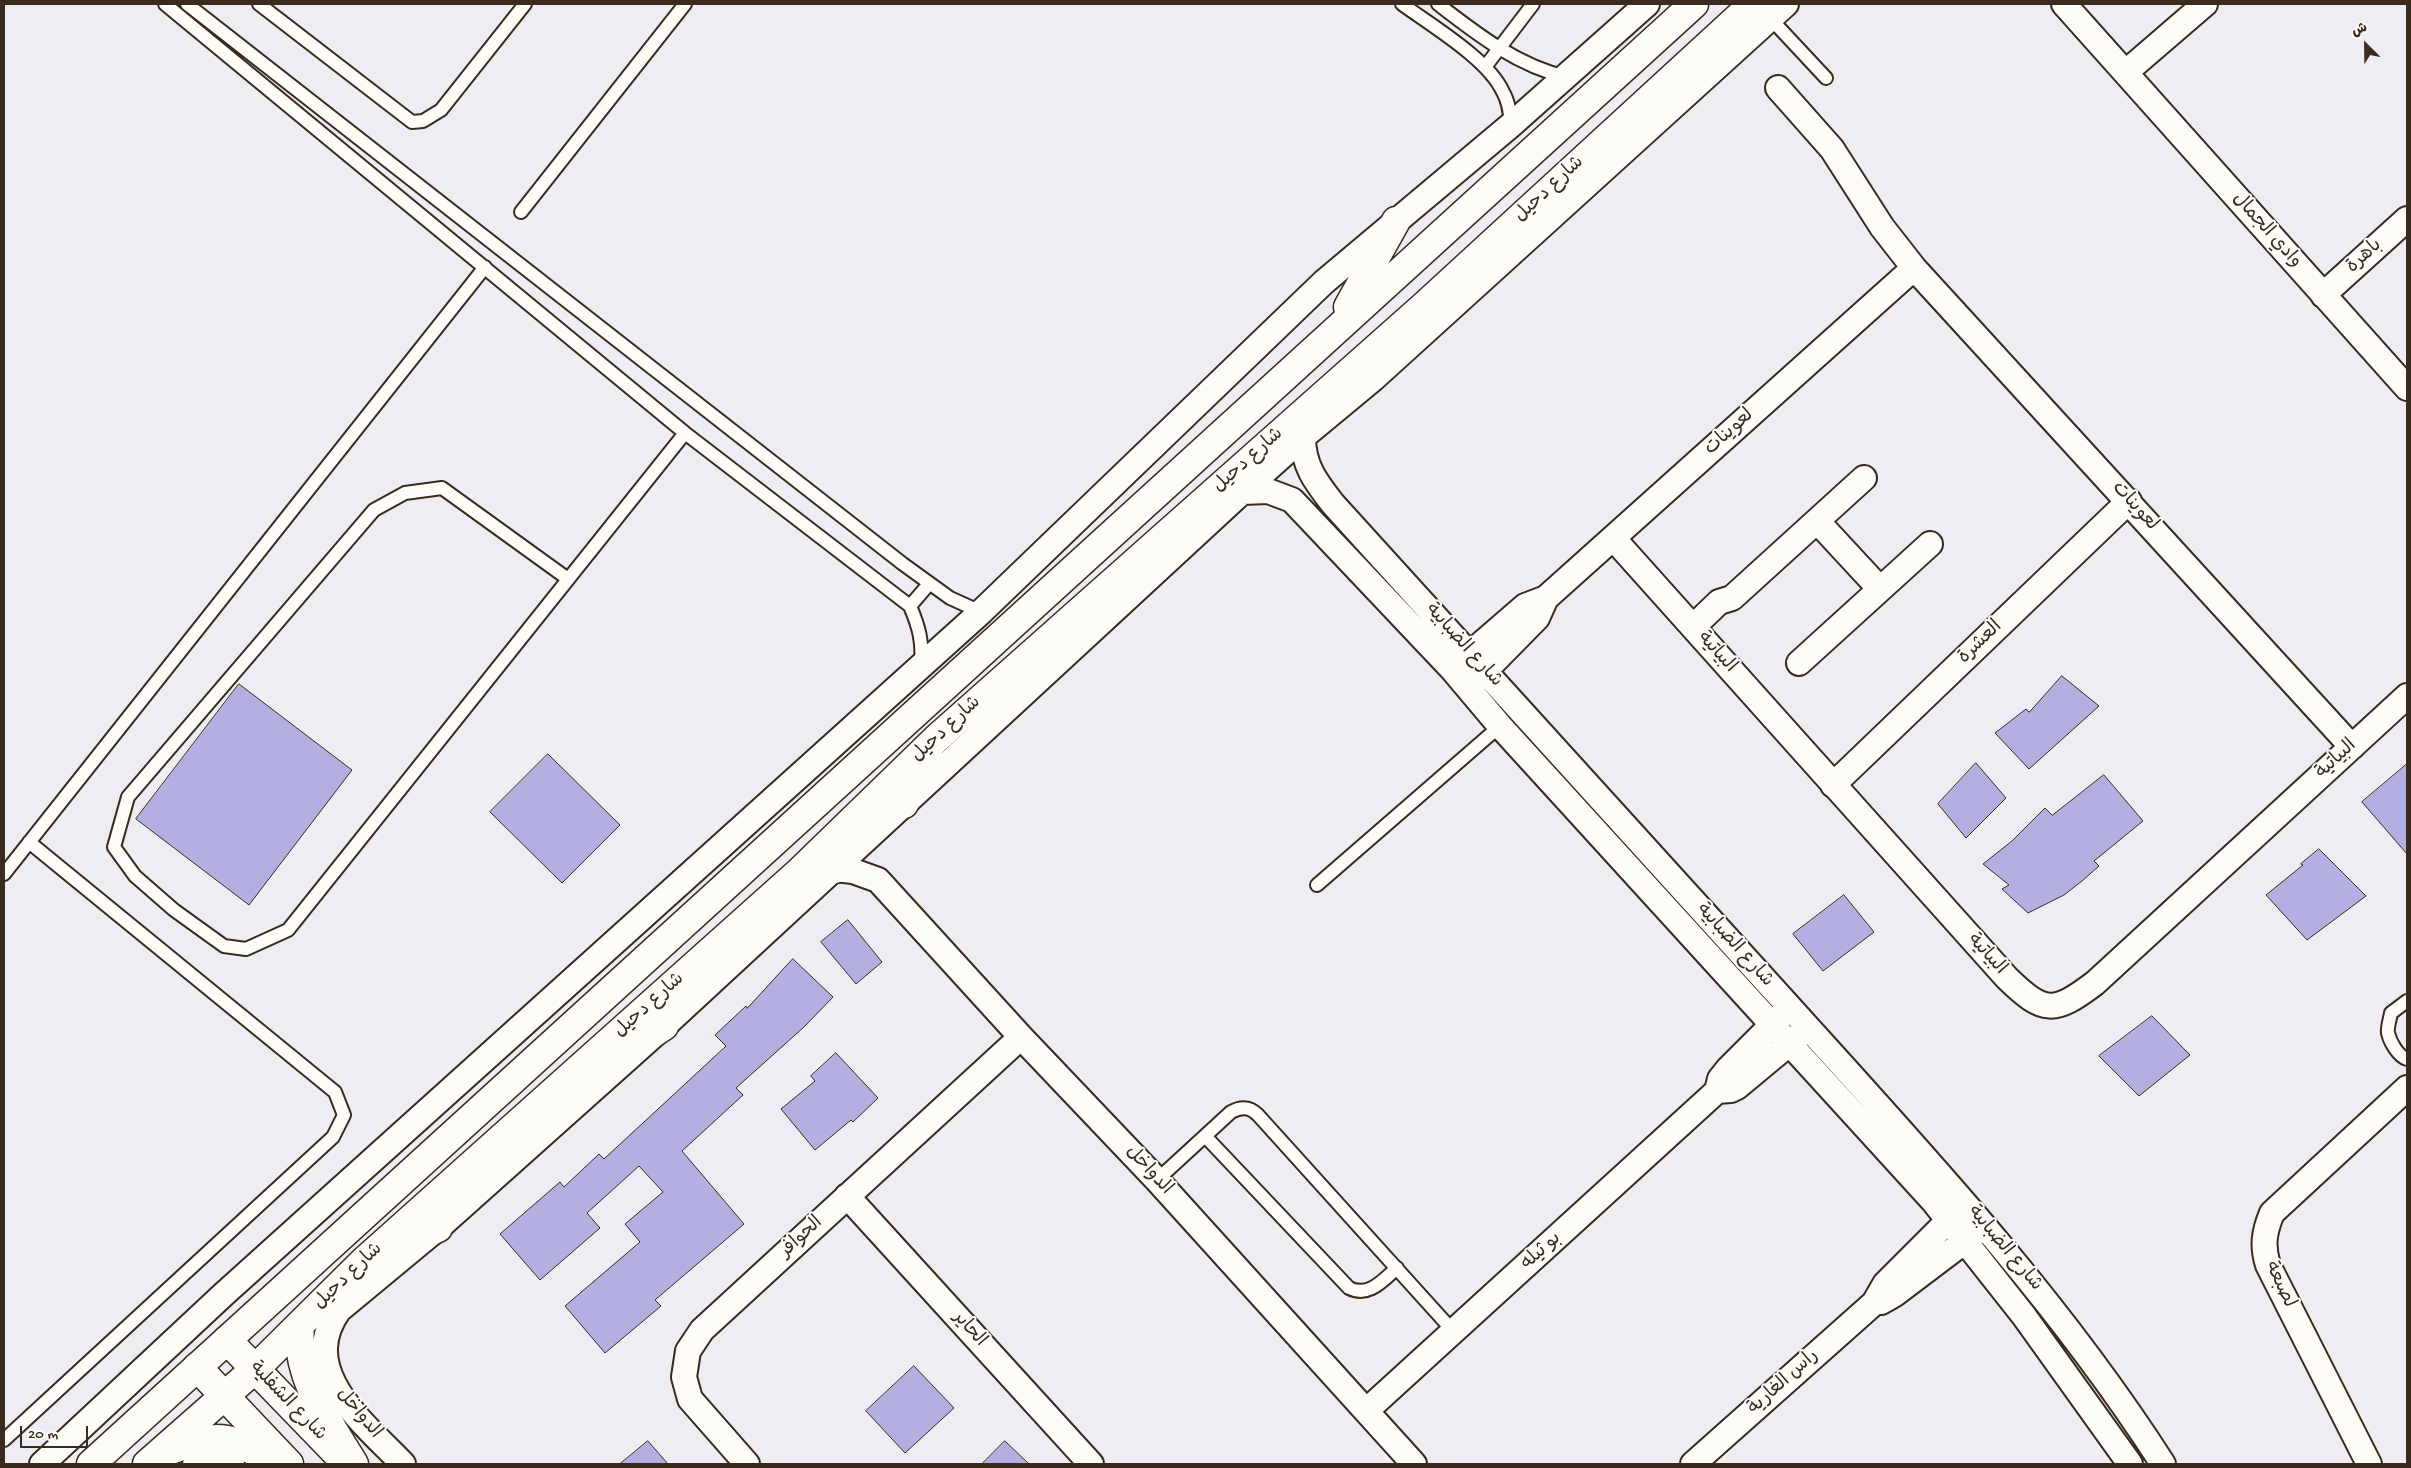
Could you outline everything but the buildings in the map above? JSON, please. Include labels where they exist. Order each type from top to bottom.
[{"type":"main road","name":"شارع دحيل","points":[[91,1464],[1337,327],[1694,4]]},
{"type":"main road","name":"شارع دحيل","points":[[151,1460],[255,1369],[364,1261],[798,873],[936,738],[1395,332],[1770,8]]},
{"type":"main road","points":[[1337,327],[1396,221]]},
{"type":"main road","points":[[1373,379],[1395,332]]},
{"type":"main road","points":[[904,804],[936,738]]},
{"type":"main road","points":[[798,873],[835,869]]},
{"type":"main road","points":[[524,1119],[664,1026]]},
{"type":"main road","points":[[364,1261],[438,1228]]},
{"type":"main road","points":[[300,1325],[300,1353],[312,1388],[324,1413],[354,1464]]},
{"type":"main road","name":"شارع الشفلية","points":[[227,1340],[347,1464]]},
{"type":"main road","points":[[197,1367],[289,1464]]},
{"type":"main road","points":[[151,1460],[192,1442],[209,1438],[238,1442],[256,1451],[270,1464]]},
{"type":"street","points":[[42,1464],[224,1294],[980,612],[1289,313],[1511,125],[1647,4]]},
{"type":"street","name":"وادي الجمال","points":[[2064,4],[2407,388]]},
{"type":"street","points":[[2126,72],[2205,4]]},
{"type":"street","name":"شارع دحيل","points":[[346,1303],[438,1228],[664,1026],[1302,437],[1373,379],[1770,8]]},
{"type":"street","name":"لعوينات","points":[[1778,88],[1832,149],[1882,227],[1914,268],[2352,746]]},
{"type":"street","name":"باهرة","points":[[2323,295],[2407,219]]},
{"type":"street","name":"لعوينات","points":[[1452,669],[1478,662],[1537,618],[1546,598],[1914,268]]},
{"type":"street","name":"شارع الضبابية","points":[[1302,437],[1305,462],[1316,483],[1478,662],[1781,1015],[1966,1203],[2067,1326],[2124,1404],[2163,1464]]},
{"type":"street","points":[[1697,631],[1727,612],[1732,598],[1864,478]]},
{"type":"street","name":"شارع الضبابية","points":[[1242,492],[1268,490],[1292,500],[1452,669],[1500,726],[1781,1015]]},
{"type":"street","name":"العشرة","points":[[1833,785],[2129,501]]},
{"type":"street","points":[[1817,521],[1880,589]]},
{"type":"street","name":"البياتية","points":[[1613,538],[2008,978],[2037,1004],[2047,1006],[2060,1004],[2077,996],[2095,983],[2407,696]]},
{"type":"street","points":[[1799,663],[1930,544]]},
{"type":"street","name":"لعوينات","points":[[1468,687],[1478,662]]},
{"type":"street","points":[[878,880],[874,849],[880,828]]},
{"type":"street","name":"الدواخل","points":[[835,869],[853,870],[878,880],[1021,1037],[1157,1180],[1414,1464]]},
{"type":"street","name":"بو ثيله","points":[[1366,1411],[1717,1091],[1724,1074],[1781,1015]]},
{"type":"street","name":"شارع الضبابية","points":[[1800,1036],[2024,1316],[2130,1464]]},
{"type":"street","name":"بو ثيله","points":[[1717,1091],[1731,1090],[1737,1087],[1800,1036]]},
{"type":"street","name":"الحوافر","points":[[747,1464],[690,1399],[684,1376],[688,1351],[702,1330],[1021,1037]]},
{"type":"street","name":"لصبعة","points":[[2369,1464],[2268,1265],[2264,1252],[2264,1237],[2272,1214],[2407,1088]]},
{"type":"street","name":"الحاير","points":[[847,1196],[1092,1464]]},
{"type":"street","name":"راس الغارية","points":[[1693,1464],[1874,1303],[1885,1284],[1966,1203]]},
{"type":"street","name":"راس الغارية","points":[[1874,1303],[1890,1298],[1984,1226]]},
{"type":"street","name":"الدواخل","points":[[346,1303],[333,1318],[326,1337],[326,1358],[332,1380],[349,1408],[403,1464]]},
{"type":"street","points":[[195,1464],[225,1462]]},
{"type":"lane","points":[[165,4],[685,433],[910,606],[919,626],[923,644],[921,666]]},
{"type":"lane","points":[[187,4],[929,584],[950,598],[980,612]]},
{"type":"lane","points":[[259,4],[412,122],[423,121],[441,110],[523,4]]},
{"type":"lane","points":[[1402,4],[1485,67],[1504,92],[1509,108],[1511,125]]},
{"type":"lane","points":[[1438,4],[1500,49],[1531,66],[1566,76]]},
{"type":"lane","points":[[1485,67],[1533,4]]},
{"type":"lane","points":[[521,212],[678,6]]},
{"type":"lane","points":[[1770,8],[1826,78]]},
{"type":"lane","points":[[1451,41],[1465,24]]},
{"type":"lane","points":[[4,874],[485,267]]},
{"type":"lane","points":[[568,579],[442,488],[405,493],[374,510],[128,797],[114,847],[135,876],[174,910],[224,946],[246,949],[288,930],[685,433]]},
{"type":"lane","points":[[910,606],[929,584]]},
{"type":"lane","points":[[1317,885],[1500,726]]},
{"type":"lane","points":[[4,1440],[333,1137],[344,1115],[335,1092],[29,842]]},
{"type":"lane","points":[[2407,1001],[2392,1013],[2387,1032],[2394,1047],[2403,1058],[2407,1059]]},
{"type":"lane","points":[[1157,1180],[1236,1109],[1242,1107],[1254,1111],[1454,1332]]},
{"type":"lane","points":[[1205,1136],[1349,1288],[1361,1292],[1367,1291],[1397,1268]]}]
